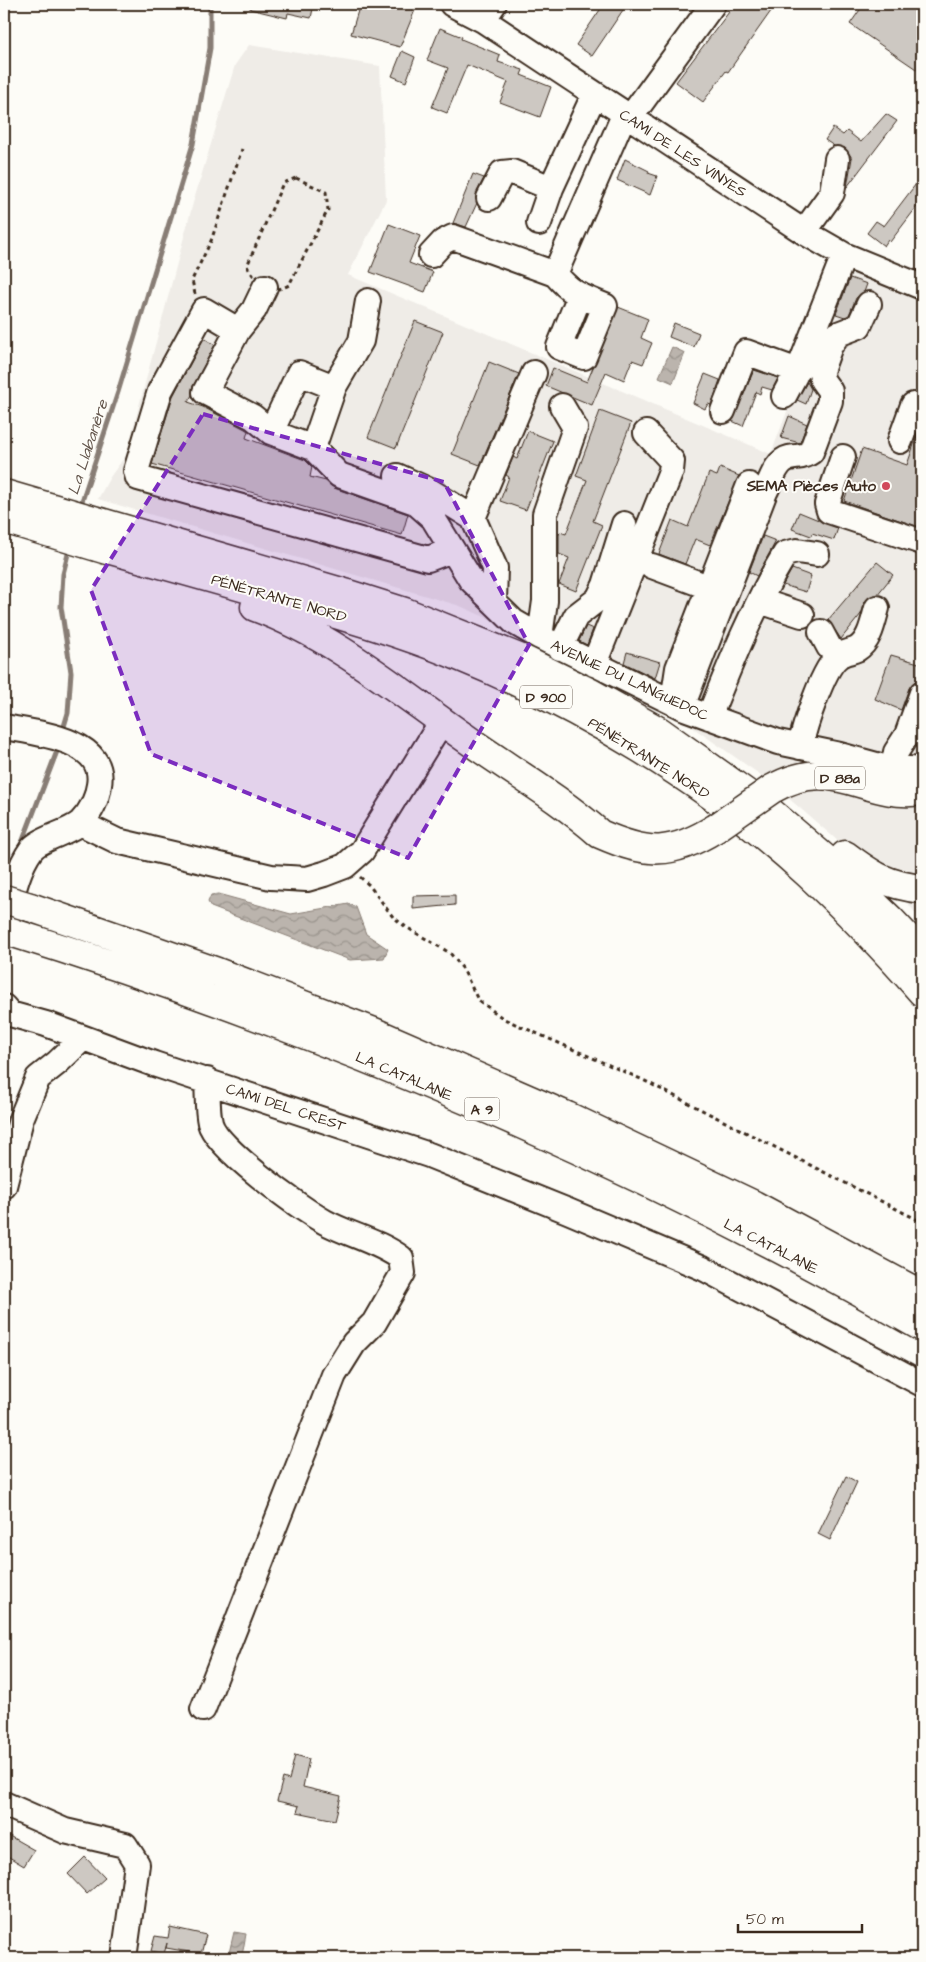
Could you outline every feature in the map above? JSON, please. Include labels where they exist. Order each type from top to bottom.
[{"type":"highway","name":"D 900","points":[[4,494],[32,502],[58,522]]},
{"type":"highway","name":"D 900","points":[[4,519],[58,522],[95,532]]},
{"type":"highway","name":"PÉNÉTRANTE NORD","points":[[95,532],[405,612],[524,660],[589,692],[659,731],[767,810],[843,874],[922,953]]},
{"type":"highway","name":"PÉNÉTRANTE NORD","points":[[95,532],[397,633],[453,654],[578,713],[688,780],[740,817],[807,872],[876,940],[922,992]]},
{"type":"highway","name":"D 88a","points":[[95,532],[285,618],[334,646],[590,825],[600,834],[642,849],[674,848],[694,842],[791,778],[827,774],[918,784]]},
{"type":"highway","points":[[659,731],[772,801],[874,877],[898,885],[922,889]]},
{"type":"highway","name":"LA CATALANE","points":[[4,899],[217,972],[365,1029],[558,1112],[754,1205],[922,1295]]},
{"type":"highway","name":"LA CATALANE","points":[[11,937],[206,999],[365,1058],[553,1138],[730,1224],[922,1327]]},
{"type":"street","name":"CAMÍ DE LES VINYES","points":[[452,4],[489,12],[594,94],[804,232],[844,255],[922,287]]},
{"type":"street","points":[[555,274],[627,116],[713,4]]},
{"type":"street","points":[[539,222],[551,188],[594,94]]},
{"type":"street","points":[[804,232],[832,193],[837,159]]},
{"type":"street","points":[[489,198],[502,173],[512,172],[551,188]]},
{"type":"street","points":[[431,256],[444,242],[453,237],[555,274],[570,291],[580,295]]},
{"type":"street","points":[[784,396],[798,371],[844,255]]},
{"type":"street","points":[[265,287],[254,310],[238,330],[206,392],[253,417],[271,432],[313,448],[334,387],[361,340],[368,301]]},
{"type":"street","points":[[678,705],[765,492],[780,463],[788,458],[804,457],[812,452],[830,401],[830,391],[822,380],[821,371],[830,346],[838,334],[859,326],[869,304]]},
{"type":"street","points":[[238,330],[204,310],[160,391],[136,471],[138,478],[428,559],[452,550]]},
{"type":"street","points":[[723,411],[746,352],[798,371]]},
{"type":"street","points":[[473,518],[534,373]]},
{"type":"street","points":[[271,432],[299,374],[334,387]]},
{"type":"street","points":[[900,441],[914,405],[922,407]]},
{"type":"street","points":[[550,642],[545,601],[545,514],[575,428],[562,406]]},
{"type":"street","points":[[594,664],[671,470],[672,461],[646,433]]},
{"type":"street","name":"AVENUE DU LANGUEDOC","points":[[313,448],[339,475],[415,502],[433,518],[471,580],[514,622],[550,642],[678,705],[709,717],[778,742],[893,768],[918,784]]},
{"type":"street","points":[[843,457],[826,504],[829,510],[922,542]]},
{"type":"street","points":[[397,476],[430,491],[473,518],[495,568],[494,602]]},
{"type":"street","points":[[678,705],[678,668],[749,485]]},
{"type":"street","points":[[4,487],[32,502]]},
{"type":"street","points":[[550,642],[576,616],[598,599],[606,585],[624,524]]},
{"type":"street","points":[[709,717],[760,601],[785,554],[798,551],[817,554]]},
{"type":"street","points":[[652,566],[708,587]]},
{"type":"street","points":[[760,601],[802,615]]},
{"type":"street","points":[[800,747],[804,726],[828,670],[838,656],[857,648],[868,637],[877,608]]},
{"type":"street","points":[[821,632],[829,647],[838,656]]},
{"type":"street","points":[[893,768],[896,752],[907,735],[922,693]]},
{"type":"street","points":[[4,727],[78,744],[97,762],[101,775],[93,807],[80,822],[32,849],[19,876],[11,937]]},
{"type":"street","points":[[80,822],[117,841],[271,877],[307,879],[345,866],[362,850],[434,734]]},
{"type":"street","name":"CAMÍ DEL CREST","points":[[4,1007],[10,1014],[46,1024],[429,1155],[568,1211],[703,1268],[922,1384]]},
{"type":"street","points":[[4,1186],[21,1119],[38,1078],[83,1038]]},
{"type":"street","points":[[203,1709],[334,1374],[354,1344],[374,1323],[404,1273],[401,1258],[388,1249],[326,1222],[296,1204],[220,1142],[210,1124],[207,1080]]},
{"type":"street","points":[[4,1804],[65,1831],[125,1845],[137,1864],[124,1958]]},
{"type":"path","points":[[204,310],[196,299],[192,280],[211,241],[242,149]]},
{"type":"path","points":[[296,178],[326,192],[328,210],[289,285],[282,289],[265,287],[254,278],[247,266],[283,183],[296,178]]},
{"type":"path","points":[[369,885],[393,916],[406,927],[450,953],[463,969],[478,1000],[504,1019],[643,1080],[922,1222]]},
{"type":"highlighted area","points":[[203,414],[444,482],[529,645],[408,858],[151,754],[91,590]]},
{"type":"shaded area","points":[[249,45],[380,66],[386,200],[348,275],[771,454],[843,263],[922,286],[922,922],[903,897],[765,778],[679,718],[561,651],[460,606],[98,499],[110,477],[126,455],[193,203],[235,65]]},
{"type":"water","points":[[672,347],[685,353],[673,383],[659,377]]},
{"type":"water","points":[[218,894],[291,914],[349,904],[356,907],[366,934],[388,949],[384,958],[350,960],[211,907],[208,902],[211,895]]},
{"type":"water","points":[[234,1932],[246,1934],[242,1956],[229,1953]]},
{"type":"building","points":[[251,4],[314,4],[311,18],[288,13],[287,18],[250,9]]},
{"type":"building","points":[[360,4],[398,4],[415,10],[400,47],[351,34]]},
{"type":"building","points":[[604,4],[627,4],[592,56],[576,45]]},
{"type":"building","points":[[735,4],[776,4],[728,72],[726,71],[703,102],[676,82]]},
{"type":"building","points":[[864,4],[922,4],[922,73],[850,24]]},
{"type":"building","points":[[440,28],[500,55],[498,62],[523,70],[521,75],[551,87],[540,117],[500,102],[508,82],[467,65],[447,113],[432,107],[448,68],[427,60]]},
{"type":"building","points":[[402,51],[415,57],[406,82],[392,76]]},
{"type":"building","points":[[886,114],[897,121],[847,187],[852,158],[845,148],[834,146],[825,140],[833,128],[843,135],[847,131],[861,142]]},
{"type":"building","points":[[625,159],[649,171],[648,173],[657,176],[650,195],[617,180]]},
{"type":"building","points":[[473,174],[484,178],[477,192],[477,203],[466,227],[453,223]]},
{"type":"building","points":[[922,176],[922,200],[890,242],[888,240],[884,246],[867,233],[876,221],[884,226]]},
{"type":"building","points":[[389,224],[420,236],[409,263],[433,272],[425,292],[370,272]]},
{"type":"building","points":[[850,278],[867,284],[864,292],[856,298],[849,315],[845,317],[836,314]]},
{"type":"building","points":[[618,307],[648,319],[641,338],[652,343],[643,364],[632,360],[624,380],[606,372],[592,405],[546,386],[553,368],[587,382]]},
{"type":"building","points":[[415,321],[443,332],[396,448],[368,437]]},
{"type":"building","points":[[674,323],[699,333],[694,347],[669,337]]},
{"type":"building","points":[[204,338],[215,345],[193,386],[192,395],[188,402],[203,407],[245,429],[248,431],[246,438],[305,460],[312,467],[310,477],[326,481],[334,488],[408,514],[402,535],[152,464],[173,396]]},
{"type":"building","points":[[489,362],[519,374],[480,465],[452,454]]},
{"type":"building","points":[[754,370],[778,378],[772,390],[762,387],[760,394],[756,392],[743,426],[732,421]]},
{"type":"building","points":[[705,374],[720,380],[711,405],[708,404],[705,409],[693,403]]},
{"type":"building","points":[[807,382],[811,389],[806,404],[797,400]]},
{"type":"building","points":[[600,411],[631,423],[593,521],[602,525],[576,591],[559,584],[569,558],[559,554],[559,535],[560,532],[566,534],[587,480],[576,476]]},
{"type":"building","points":[[789,416],[807,424],[800,443],[781,438]]},
{"type":"building","name":"SEMA Pièces Auto","points":[[920,427],[922,427],[922,528],[844,501],[862,449],[907,465]]},
{"type":"building","points":[[528,431],[553,441],[526,510],[500,501],[509,477],[506,475],[513,457],[517,459]]},
{"type":"building","points":[[720,468],[739,476],[710,545],[695,539],[685,564],[659,554],[672,520],[688,527],[709,473],[717,476]]},
{"type":"building","points":[[799,512],[838,528],[834,540],[812,533],[811,536],[792,529]]},
{"type":"building","points":[[763,536],[776,541],[757,576],[749,572]]},
{"type":"building","points":[[877,562],[893,575],[877,595],[867,599],[861,614],[841,639],[828,620]]},
{"type":"building","points":[[792,569],[811,576],[806,592],[783,585]]},
{"type":"building","points":[[586,626],[593,629],[587,645],[579,641]]},
{"type":"building","points":[[627,652],[660,662],[655,678],[624,663]]},
{"type":"building","points":[[891,655],[922,664],[922,680],[914,682],[909,688],[901,710],[875,699]]},
{"type":"building","points":[[455,895],[455,905],[413,909],[413,896]]},
{"type":"building","points":[[846,1476],[857,1482],[830,1540],[818,1534]]},
{"type":"building","points":[[295,1755],[309,1759],[303,1787],[341,1796],[335,1820],[297,1812],[299,1806],[277,1801],[283,1778],[289,1780]]},
{"type":"building","points":[[4,1833],[34,1850],[24,1866],[4,1854]]},
{"type":"building","points":[[85,1857],[105,1878],[87,1894],[68,1874]]},
{"type":"building","points":[[170,1927],[206,1935],[201,1954],[166,1948],[167,1943],[164,1954],[151,1951],[155,1936],[168,1938]]},
{"type":"waterway","name":"La Llabanère","points":[[80,507],[118,392],[193,144],[210,48],[210,4]]},
{"type":"waterway","name":"La Llabanère","points":[[62,733],[68,713],[71,672],[61,607],[63,574],[70,546]]},
{"type":"waterway","name":"La Llabanère","points":[[20,848],[59,746]]},
{"type":"place","name":"SEMA Pièces Auto","points":[[886,486]]}]
